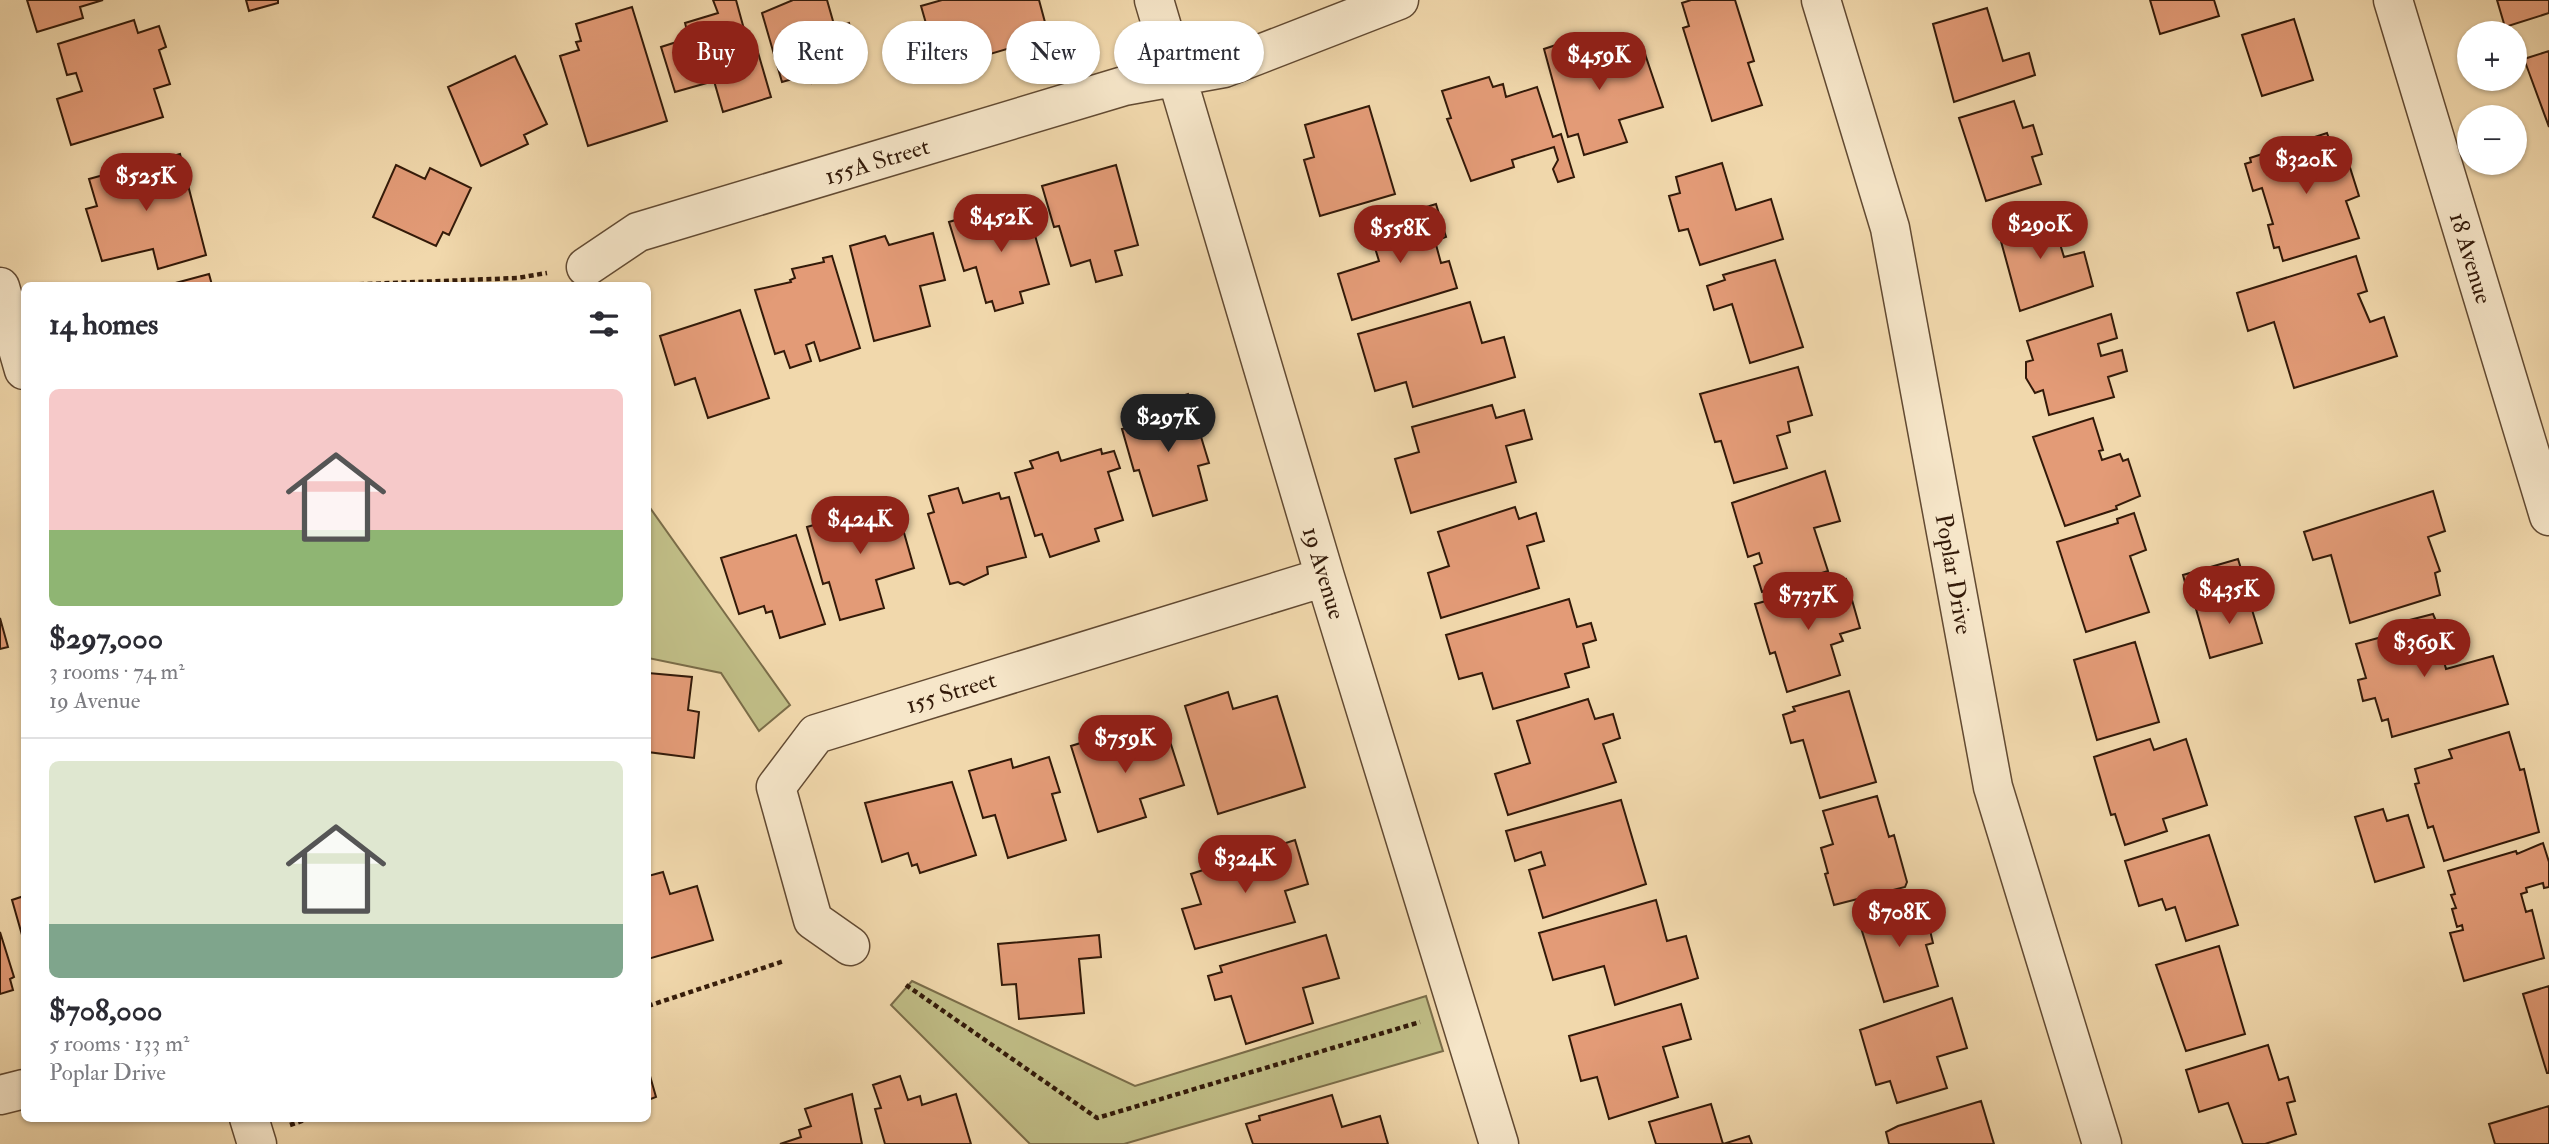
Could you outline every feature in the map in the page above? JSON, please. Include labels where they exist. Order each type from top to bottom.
[{"type":"street","name":"19 Avenue","points":[[1154,0],[1160,21]]},
{"type":"street","points":[[1264,52],[1399,0]]},
{"type":"street","name":"Poplar Drive","points":[[1821,0],[1890,228],[1993,787],[2102,1144]]},
{"type":"street","name":"18 Avenue","points":[[2393,0],[2549,516]]},
{"type":"street","name":"155A Street","points":[[586,267],[638,232],[1135,84]]},
{"type":"street","name":"19 Avenue","points":[[1179,84],[1325,578],[1499,1144]]},
{"type":"street","points":[[0,287],[21,360]]},
{"type":"street","name":"155 Street","points":[[849,946],[813,920],[776,787],[816,734],[1325,578]]},
{"type":"street","points":[[0,1095],[21,1090]]},
{"type":"street","points":[[254,1122],[272,1135]]},
{"type":"path","points":[[417,282],[517,278],[586,267]]},
{"type":"path","points":[[651,1005],[784,961]]},
{"type":"path","points":[[906,985],[1097,1118],[1429,1019]]},
{"type":"path","points":[[272,1135],[302,1122]]},
{"type":"shaded area","points":[[651,509],[790,705],[759,731],[721,673],[651,659]]},
{"type":"shaded area","points":[[912,981],[1135,1086],[1426,996],[1443,1051],[1124,1144],[1030,1144],[891,1005]]},
{"type":"building","points":[[27,0],[103,0],[80,7],[83,18],[37,32]]},
{"type":"building","points":[[246,0],[278,0],[278,3],[249,11]]},
{"type":"building","points":[[713,0],[736,0],[742,21],[692,21],[718,13]]},
{"type":"building","points":[[793,0],[827,0],[833,21],[773,21],[773,51],[762,13]]},
{"type":"building","points":[[942,0],[1039,0],[1045,21],[1006,21],[1006,49],[992,53],[992,21],[925,21],[921,6]]},
{"type":"building","points":[[1691,0],[1735,0],[1754,61],[1748,63],[1762,105],[1712,121],[1683,28],[1689,26],[1682,3]]},
{"type":"building","points":[[2150,0],[2214,0],[2219,16],[2160,34]]},
{"type":"building","points":[[2497,0],[2549,0],[2549,13],[2524,21],[2503,21]]},
{"type":"building","points":[[632,7],[667,121],[588,146],[560,56],[579,50],[576,42],[581,41],[576,24]]},
{"type":"building","points":[[1987,8],[2003,61],[2029,53],[2035,75],[1954,102],[1933,24]]},
{"type":"building","points":[[2294,19],[2313,80],[2262,96],[2242,35]]},
{"type":"building","points":[[134,20],[138,33],[159,26],[166,47],[159,50],[170,84],[154,89],[163,117],[71,145],[57,99],[82,91],[76,73],[67,75],[58,44]]},
{"type":"building","points":[[1589,34],[1596,57],[1611,51],[1616,64],[1645,54],[1663,107],[1619,120],[1627,142],[1584,155],[1578,134],[1568,137],[1544,49]]},
{"type":"building","points":[[672,43],[672,82],[661,47]]},
{"type":"building","points":[[2549,51],[2549,127],[2527,67],[2527,58]]},
{"type":"building","points":[[515,56],[547,124],[524,135],[528,144],[481,166],[448,87]]},
{"type":"building","points":[[759,56],[771,97],[723,112],[715,84],[759,84]]},
{"type":"building","points":[[1489,77],[1493,87],[1503,84],[1506,97],[1537,87],[1553,137],[1561,134],[1574,177],[1558,182],[1553,169],[1558,160],[1554,147],[1512,160],[1514,167],[1471,181],[1447,119],[1451,118],[1442,91]]},
{"type":"building","points":[[673,84],[703,84],[675,92]]},
{"type":"building","points":[[2014,101],[2023,128],[2033,125],[2042,154],[2032,157],[2041,184],[1986,201],[1959,118]]},
{"type":"building","points":[[1369,106],[1395,194],[1320,216],[1304,160],[1314,157],[1305,125]]},
{"type":"building","points":[[2327,133],[2336,158],[2346,155],[2359,196],[2346,201],[2359,238],[2283,261],[2279,247],[2274,248],[2268,225],[2273,224],[2262,188],[2253,191],[2245,164],[2251,162],[2250,158]]},
{"type":"building","points":[[180,154],[206,255],[158,269],[153,249],[102,261],[86,209],[97,206],[89,179]]},
{"type":"building","points":[[1722,163],[1736,210],[1771,199],[1783,239],[1700,265],[1688,229],[1679,231],[1669,196],[1680,193],[1676,177]]},
{"type":"building","points":[[396,165],[425,179],[430,168],[471,188],[449,235],[443,232],[436,246],[373,217]]},
{"type":"building","points":[[1116,165],[1138,245],[1115,251],[1122,275],[1096,282],[1090,260],[1071,266],[1059,226],[1054,227],[1042,186]]},
{"type":"building","points":[[1026,204],[1049,284],[1020,292],[1023,303],[995,311],[992,301],[986,303],[976,267],[964,271],[949,222],[1001,206],[1002,212]]},
{"type":"building","points":[[1436,204],[1446,237],[1435,241],[1441,263],[1449,261],[1457,288],[1352,320],[1338,274],[1379,261],[1368,225]]},
{"type":"building","points":[[2049,208],[2064,257],[2084,252],[2093,286],[2020,311],[1996,223]]},
{"type":"building","points":[[933,233],[945,280],[920,286],[930,326],[874,341],[850,246],[885,236],[889,245]]},
{"type":"building","points":[[832,256],[860,348],[820,361],[814,342],[806,345],[811,361],[790,368],[784,351],[775,354],[755,290],[791,282],[790,280],[795,278],[792,269],[824,262],[823,258]]},
{"type":"building","points":[[2356,256],[2367,291],[2358,294],[2370,322],[2384,317],[2397,356],[2294,388],[2274,322],[2248,331],[2237,293]]},
{"type":"building","points":[[1775,260],[1803,347],[1750,363],[1732,304],[1714,310],[1707,286],[1725,280],[1723,275]]},
{"type":"building","points":[[209,274],[211,282],[179,282]]},
{"type":"building","points":[[1470,302],[1482,343],[1504,337],[1515,377],[1413,407],[1406,382],[1375,391],[1358,334]]},
{"type":"building","points":[[740,310],[769,398],[708,418],[695,378],[675,385],[660,336]]},
{"type":"building","points":[[2111,314],[2117,338],[2098,344],[2101,356],[2122,350],[2127,371],[2108,377],[2114,397],[2049,415],[2043,390],[2035,393],[2026,378],[2026,362],[2033,360],[2027,341]]},
{"type":"building","points":[[1798,367],[1812,415],[1788,422],[1790,432],[1777,436],[1787,468],[1734,483],[1721,441],[1715,442],[1700,394]]},
{"type":"building","points":[[1188,394],[1209,463],[1198,466],[1207,500],[1153,516],[1139,470],[1134,471],[1122,429],[1131,427],[1127,414]]},
{"type":"building","points":[[1492,405],[1496,418],[1524,410],[1532,439],[1506,446],[1516,482],[1411,513],[1395,459],[1419,452],[1412,427]]},
{"type":"building","points":[[2093,418],[2103,450],[2099,451],[2102,460],[2120,454],[2123,461],[2128,459],[2140,496],[2116,506],[2117,509],[2065,526],[2033,437]]},
{"type":"building","points":[[1101,449],[1102,454],[1114,451],[1120,468],[1108,472],[1123,520],[1095,529],[1099,541],[1050,557],[1042,534],[1035,536],[1015,473],[1033,468],[1030,461],[1058,452],[1061,461]]},
{"type":"building","points":[[1825,471],[1840,521],[1814,528],[1828,571],[1762,592],[1754,566],[1762,563],[1759,553],[1748,557],[1732,503]]},
{"type":"building","points":[[958,488],[963,503],[999,493],[1001,499],[1009,497],[1026,557],[987,567],[988,574],[964,585],[958,582],[950,584],[928,514],[934,512],[929,496]]},
{"type":"building","points":[[2433,491],[2445,531],[2428,537],[2440,571],[2435,573],[2440,595],[2350,623],[2331,555],[2313,560],[2304,532]]},
{"type":"building","points":[[895,501],[914,568],[876,580],[884,608],[840,620],[829,582],[823,584],[807,527]]},
{"type":"building","points":[[1515,507],[1519,519],[1536,513],[1544,541],[1527,546],[1539,588],[1441,618],[1428,573],[1449,566],[1438,532]]},
{"type":"building","points":[[2134,513],[2146,550],[2130,556],[2149,612],[2086,632],[2057,542],[2118,523],[2117,519]]},
{"type":"building","points":[[796,535],[825,624],[780,638],[772,611],[766,613],[764,606],[739,614],[721,558]]},
{"type":"building","points":[[2238,559],[2247,588],[2191,605],[2183,575]]},
{"type":"building","points":[[1846,579],[1860,628],[1840,634],[1843,641],[1831,645],[1840,675],[1787,692],[1775,652],[1770,654],[1755,604]]},
{"type":"building","points":[[2247,593],[2262,643],[2210,658],[2196,609]]},
{"type":"building","points":[[1569,599],[1577,627],[1591,623],[1596,640],[1583,644],[1589,667],[1565,674],[1569,687],[1493,709],[1482,673],[1459,679],[1446,635]]},
{"type":"building","points":[[2433,614],[2444,640],[2439,642],[2446,669],[2493,656],[2508,704],[2392,737],[2388,719],[2382,721],[2375,698],[2363,701],[2358,680],[2366,678],[2356,644],[2393,634],[2390,625]]},
{"type":"building","points":[[0,618],[8,647],[0,649]]},
{"type":"building","points":[[2135,642],[2159,722],[2097,740],[2074,660]]},
{"type":"building","points":[[651,673],[692,677],[688,710],[699,712],[694,758],[651,752]]},
{"type":"building","points":[[1849,691],[1876,782],[1820,798],[1803,740],[1791,743],[1783,715],[1795,711],[1793,707]]},
{"type":"building","points":[[1228,692],[1233,709],[1277,696],[1305,787],[1218,814],[1185,706]]},
{"type":"building","points":[[1588,699],[1595,719],[1613,714],[1620,738],[1603,744],[1616,782],[1508,815],[1495,774],[1530,763],[1517,721]]},
{"type":"building","points":[[1166,729],[1184,785],[1140,799],[1146,817],[1098,832],[1071,746],[1119,731],[1122,743]]},
{"type":"building","points":[[2509,732],[2520,770],[2524,769],[2539,832],[2444,861],[2433,826],[2428,828],[2415,784],[2419,783],[2415,769],[2452,758],[2449,750]]},
{"type":"building","points":[[2150,739],[2154,750],[2186,739],[2207,805],[2163,819],[2167,831],[2125,845],[2115,814],[2111,815],[2094,757]]},
{"type":"building","points":[[1049,757],[1060,792],[1052,794],[1066,840],[1008,858],[995,815],[983,818],[969,771],[1011,759],[1013,768]]},
{"type":"building","points":[[952,782],[976,855],[920,873],[917,864],[912,866],[908,853],[882,862],[865,803]]},
{"type":"building","points":[[1877,796],[1889,837],[1894,835],[1907,882],[1905,887],[1834,905],[1821,848],[1833,844],[1823,811]]},
{"type":"building","points":[[1621,800],[1646,884],[1543,918],[1529,870],[1545,865],[1541,852],[1515,861],[1506,831]]},
{"type":"building","points":[[2383,809],[2387,821],[2408,815],[2424,867],[2375,882],[2355,817]]},
{"type":"building","points":[[2209,835],[2238,925],[2186,941],[2175,907],[2166,910],[2162,899],[2139,906],[2125,861]]},
{"type":"building","points":[[1295,840],[1308,884],[1285,891],[1295,922],[1195,949],[1182,909],[1201,904],[1191,874]]},
{"type":"building","points":[[2543,843],[2549,862],[2549,887],[2544,888],[2543,883],[2526,888],[2527,892],[2521,894],[2526,912],[2532,910],[2544,958],[2464,981],[2450,933],[2463,930],[2462,925],[2457,927],[2452,909],[2456,908],[2451,895],[2455,894],[2448,871],[2516,851],[2517,854]]},
{"type":"building","points":[[663,872],[670,894],[697,886],[713,940],[651,958],[651,875]]},
{"type":"building","points":[[1914,896],[1924,928],[1929,926],[1933,943],[1926,945],[1938,986],[1884,1002],[1857,915]]},
{"type":"building","points":[[21,897],[21,932],[12,900]]},
{"type":"building","points":[[1656,900],[1667,941],[1686,936],[1698,978],[1615,1005],[1604,966],[1553,980],[1539,933]]},
{"type":"building","points":[[0,932],[14,977],[10,979],[13,990],[0,994]]},
{"type":"building","points":[[1099,935],[1101,957],[1079,959],[1084,1013],[1019,1019],[1016,984],[1002,985],[998,944]]},
{"type":"building","points":[[1326,935],[1339,978],[1303,988],[1313,1023],[1246,1044],[1231,996],[1215,1000],[1208,976],[1222,972],[1220,966]]},
{"type":"building","points":[[2219,946],[2245,1034],[2186,1051],[2156,965]]},
{"type":"building","points":[[2549,986],[2549,1073],[2547,1073],[2523,994]]},
{"type":"building","points":[[1952,998],[1967,1048],[1937,1057],[1947,1088],[1897,1103],[1890,1081],[1876,1085],[1860,1030]]},
{"type":"building","points":[[1681,1004],[1691,1039],[1663,1047],[1678,1097],[1609,1119],[1597,1077],[1581,1081],[1569,1036]]},
{"type":"building","points":[[2268,1045],[2279,1080],[2288,1077],[2295,1101],[2287,1103],[2296,1134],[2265,1144],[2243,1144],[2228,1103],[2199,1112],[2186,1070]]},
{"type":"building","points":[[900,1076],[908,1100],[920,1096],[922,1105],[956,1094],[971,1144],[885,1144],[875,1109],[881,1108],[873,1085]]},
{"type":"building","points":[[651,1080],[656,1097],[651,1099]]},
{"type":"building","points":[[852,1094],[862,1144],[780,1144],[801,1137],[799,1130],[811,1126],[805,1109]]},
{"type":"building","points":[[1332,1095],[1342,1127],[1380,1116],[1388,1144],[1253,1144],[1246,1124],[1260,1120],[1259,1116]]},
{"type":"building","points":[[1981,1101],[1994,1144],[1889,1144],[1886,1132],[1898,1126]]},
{"type":"building","points":[[1711,1104],[1723,1144],[1656,1144],[1649,1122]]},
{"type":"building","points":[[2549,1106],[2549,1144],[2495,1144],[2489,1124]]},
{"type":"building","points":[[1749,1136],[1752,1144],[1723,1144]]}]
